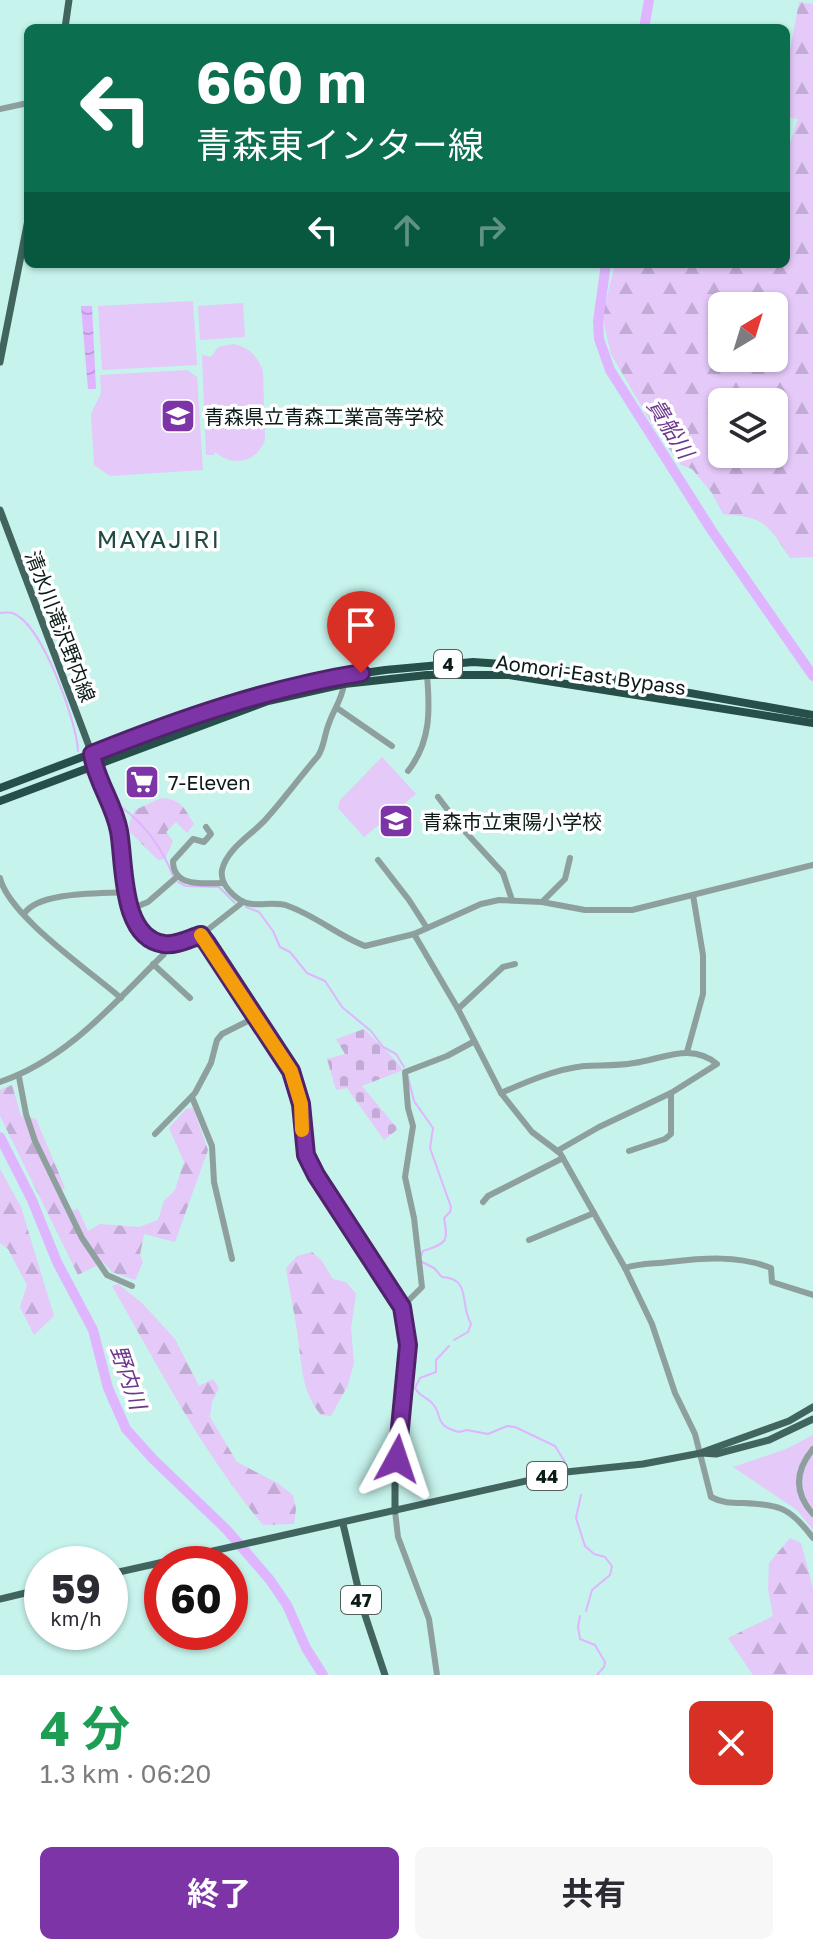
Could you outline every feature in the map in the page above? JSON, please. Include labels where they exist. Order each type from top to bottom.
[{"type":"highway","name":"Aomori-East Bypass","points":[[0,788],[162,727],[309,681],[473,662],[544,667],[813,715]]},
{"type":"highway","name":"Aomori-East Bypass","points":[[0,801],[268,701],[344,684],[427,675],[509,675],[813,723]]},
{"type":"main road","points":[[66,24],[69,0]]},
{"type":"main road","points":[[0,362],[24,240]]},
{"type":"main road","name":"清水川滝沢野内線","points":[[0,510],[119,830],[131,909]]},
{"type":"main road","points":[[131,909],[143,935],[166,945],[201,935],[291,1071],[298,1086],[306,1155],[402,1307],[408,1345],[395,1511]]},
{"type":"main road","name":"44","points":[[701,1453],[789,1421],[813,1407]]},
{"type":"main road","name":"44","points":[[128,1570],[566,1472],[643,1464],[701,1453],[716,1454],[769,1440],[813,1419]]},
{"type":"main road","name":"47","points":[[343,1524],[363,1609],[385,1675]]},
{"type":"main road","points":[[0,1599],[24,1593]]},
{"type":"street","points":[[0,109],[24,104]]},
{"type":"street","points":[[408,771],[419,757],[426,740],[429,713],[427,675]]},
{"type":"street","points":[[344,684],[342,699],[328,725],[318,756],[269,816],[239,844],[224,864],[223,883],[243,902],[287,906],[322,921],[365,946],[414,934],[481,904],[512,900],[585,910],[632,910],[813,865]]},
{"type":"street","points":[[337,708],[392,746]]},
{"type":"street","points":[[438,797],[503,873],[512,900]]},
{"type":"street","points":[[206,827],[211,834],[204,842],[193,839],[173,861],[173,867],[178,876],[193,883],[223,883]]},
{"type":"street","points":[[542,902],[565,879],[570,858]]},
{"type":"street","points":[[378,860],[427,928]]},
{"type":"street","points":[[131,909],[148,902],[178,876]]},
{"type":"street","points":[[0,878],[6,895],[24,914],[121,998]]},
{"type":"street","points":[[24,914],[37,903],[54,898],[127,892]]},
{"type":"street","points":[[687,1052],[703,994],[703,955],[693,895]]},
{"type":"street","points":[[201,935],[243,902]]},
{"type":"street","points":[[414,934],[458,1009],[501,1093],[532,1132],[563,1158],[625,1268],[652,1324],[675,1393],[701,1453],[711,1497],[724,1503],[782,1507],[796,1516],[813,1538]]},
{"type":"street","points":[[4,1081],[19,1077],[50,1060],[121,998],[164,954],[166,945]]},
{"type":"street","points":[[153,964],[190,998]]},
{"type":"street","points":[[458,1009],[503,967],[515,964]]},
{"type":"street","points":[[155,1134],[192,1097],[211,1063],[217,1040],[222,1034],[256,1017]]},
{"type":"street","points":[[402,1307],[422,1287],[414,1218],[405,1177],[413,1126],[405,1072],[473,1042]]},
{"type":"street","points":[[501,1093],[525,1082],[571,1069],[629,1064],[687,1052],[717,1064],[671,1093],[557,1151]]},
{"type":"street","points":[[19,1077],[35,1141],[82,1238],[107,1275],[132,1286]]},
{"type":"street","points":[[629,1151],[671,1134],[671,1093]]},
{"type":"street","points":[[192,1097],[212,1146],[214,1182],[232,1259]]},
{"type":"street","points":[[483,1202],[488,1196],[563,1158]]},
{"type":"street","points":[[529,1240],[594,1213]]},
{"type":"street","points":[[625,1268],[691,1259],[737,1260],[771,1268],[772,1282],[813,1295]]},
{"type":"street","points":[[813,1449],[803,1463],[798,1487],[805,1505],[813,1514]]},
{"type":"street","points":[[395,1511],[398,1537],[429,1619],[437,1675]]},
{"type":"green space","points":[[799,2],[813,4],[813,557],[790,558],[764,524],[723,514],[712,493],[692,469],[681,465],[653,426],[611,354],[602,316],[614,268],[790,268],[790,143],[798,119],[790,118],[790,50]]},
{"type":"green space","points":[[193,301],[197,365],[102,370],[98,306]]},
{"type":"green space","points":[[243,303],[245,337],[200,340],[198,306]]},
{"type":"green space","points":[[234,344],[252,353],[263,371],[265,440],[256,454],[236,461],[215,452],[214,455],[206,455],[202,355],[211,357],[218,347]]},
{"type":"green space","points":[[187,370],[197,377],[203,470],[110,476],[94,465],[91,414],[101,393],[100,375]]},
{"type":"green space","points":[[382,757],[416,794],[364,837],[338,808],[340,800]]},
{"type":"green space","points":[[161,798],[178,802],[194,824],[187,833],[176,822],[166,832],[173,841],[165,859],[158,860],[130,832],[129,824],[135,810]]},
{"type":"green space","points":[[364,1029],[403,1070],[362,1086],[398,1129],[384,1140],[347,1088],[336,1090],[327,1059],[345,1054],[336,1039]]},
{"type":"green space","points":[[12,1085],[21,1116],[36,1119],[65,1188],[62,1190],[72,1210],[78,1209],[88,1231],[100,1224],[139,1227],[158,1220],[164,1201],[175,1190],[184,1162],[169,1128],[186,1109],[193,1108],[208,1150],[175,1242],[144,1234],[140,1255],[143,1262],[135,1280],[112,1272],[103,1262],[78,1275],[0,1116],[0,1090]]},
{"type":"green space","points":[[0,1169],[21,1207],[54,1316],[34,1335],[20,1307],[27,1285],[8,1249],[0,1243]]},
{"type":"green space","points":[[312,1252],[333,1279],[346,1282],[356,1294],[351,1328],[354,1363],[348,1385],[331,1416],[321,1415],[305,1385],[286,1268],[297,1256]]},
{"type":"green space","points":[[118,1284],[142,1303],[175,1339],[199,1386],[213,1379],[219,1388],[212,1402],[210,1417],[237,1462],[293,1495],[296,1509],[294,1524],[263,1525],[241,1497],[164,1378],[112,1286]]},
{"type":"green space","points":[[813,1435],[813,1530],[797,1510],[733,1467],[786,1449]]},
{"type":"green space","points":[[790,1538],[801,1543],[813,1588],[813,1675],[753,1675],[728,1638],[773,1616],[768,1589],[769,1563]]},
{"type":"water","points":[[81,306],[92,306],[96,389],[88,389]]},
{"type":"waterway","name":"貴船川","points":[[645,24],[649,0]]},
{"type":"waterway","name":"貴船川","points":[[605,268],[598,321],[599,339],[610,370],[712,531],[813,676]]},
{"type":"waterway","points":[[0,613],[11,613],[23,620],[46,653],[65,697],[78,751]]},
{"type":"waterway","points":[[86,774],[91,776]]},
{"type":"waterway","points":[[120,806],[152,837],[173,876]]},
{"type":"waterway","points":[[178,882],[186,886],[219,887],[235,903]]},
{"type":"waterway","points":[[246,907],[259,912],[280,947],[290,952],[307,973],[325,981],[342,1007],[371,1031],[383,1047],[396,1054],[404,1067]]},
{"type":"waterway","points":[[408,1077],[414,1101],[433,1128],[430,1148],[451,1207],[444,1218],[444,1241],[423,1251],[421,1256]]},
{"type":"waterway","name":"野内川","points":[[0,1137],[32,1200],[57,1262],[93,1330],[108,1388],[126,1429],[226,1529],[270,1580],[287,1605],[306,1648],[323,1675]]},
{"type":"waterway","points":[[422,1262],[442,1277],[458,1282],[461,1287],[471,1324],[468,1332],[454,1340]]},
{"type":"waterway","points":[[449,1346],[436,1360],[436,1372],[420,1378],[415,1388],[435,1406],[442,1423],[459,1432],[467,1430],[488,1434],[507,1426],[515,1427],[555,1446],[565,1462]]},
{"type":"waterway","points":[[581,1495],[576,1518],[585,1546],[594,1554],[605,1557],[612,1566],[610,1575],[592,1590],[586,1611]]},
{"type":"waterway","points":[[580,1616],[580,1639],[595,1645],[605,1662],[597,1675]]},
{"type":"slow traffic","points":[[201,935],[291,1071],[298,1086],[302,1130]]},
{"type":"place","name":"青森県立青森工業高等学校","points":[[178,416]]},
{"type":"place","name":"7-Eleven","points":[[142,782]]},
{"type":"place","name":"青森市立東陽小学校","points":[[396,821]]},
{"type":"district","name":"MAYAJIRI","points":[[159,538]]},
{"type":"route","points":[[361,673],[309,681],[239,702],[92,754],[95,770],[119,830],[127,892],[139,930],[149,939],[166,945],[201,935],[207,943],[291,1071],[298,1086],[306,1155],[402,1307],[408,1345],[397,1459]]}]
